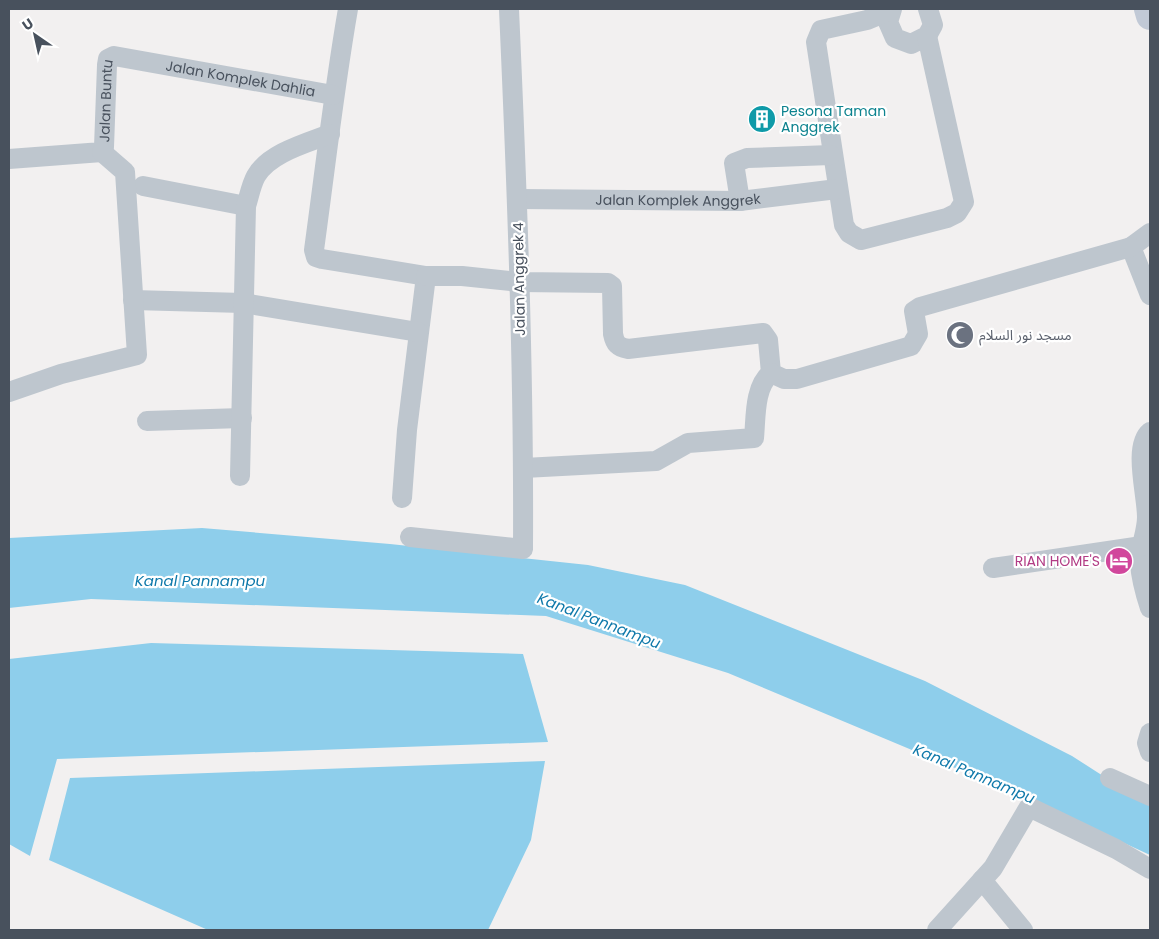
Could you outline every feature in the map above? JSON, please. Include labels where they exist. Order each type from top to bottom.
[{"type":"street","points":[[348,9],[333,95],[330,134],[314,250],[316,257],[426,276],[462,276],[519,282],[608,283],[612,286],[614,342],[619,347],[628,349],[763,333],[768,340],[771,373]]},
{"type":"street","name":"Jalan Anggrek 4","points":[[410,537],[523,549],[524,468],[518,199],[509,9]]},
{"type":"street","points":[[1148,9],[1150,16]]},
{"type":"street","points":[[919,40],[933,25],[931,10]]},
{"type":"street","points":[[890,14],[895,38],[919,40],[932,60],[964,202],[957,213],[947,218],[868,240],[855,238],[844,225],[837,189],[816,42],[817,36],[821,30],[890,14]]},
{"type":"street","name":"Jalan Buntu","points":[[9,159],[102,152],[108,60],[114,56],[150,63]]},
{"type":"street","name":"Jalan Komplek Dahlia","points":[[150,63],[333,95]]},
{"type":"street","points":[[240,476],[246,206],[256,176],[273,160],[330,134]]},
{"type":"street","points":[[9,392],[61,374],[137,355],[125,172],[102,152]]},
{"type":"street","points":[[740,201],[734,163],[747,158],[831,155]]},
{"type":"street","points":[[143,186],[246,206]]},
{"type":"street","name":"Jalan Komplek Anggrek","points":[[518,199],[740,201],[837,189]]},
{"type":"street","points":[[771,373],[784,379],[797,378],[905,349],[918,338],[914,311],[920,307],[1131,247],[1150,233]]},
{"type":"street","points":[[1131,247],[1150,295]]},
{"type":"street","points":[[402,498],[407,430],[426,276]]},
{"type":"street","points":[[133,300],[243,303],[418,332]]},
{"type":"street","points":[[524,468],[656,461],[688,443],[754,438],[759,395],[765,378],[771,373]]},
{"type":"street","points":[[147,421],[242,418]]},
{"type":"street","points":[[1150,432],[1146,436],[1140,455],[1145,485],[1147,519],[1140,561],[1144,590],[1150,608]]},
{"type":"street","points":[[993,568],[1142,546]]},
{"type":"street","points":[[1150,733],[1147,743],[1150,752]]},
{"type":"street","points":[[1110,778],[1150,796]]},
{"type":"street","points":[[937,930],[1003,854],[1030,807],[1116,849],[1150,869]]},
{"type":"street","points":[[982,880],[1023,930]]},
{"type":"water","name":"Kanal Pannampu","points":[[202,528],[390,544],[588,565],[685,585],[925,681],[1072,756],[1150,806],[1150,855],[1029,799],[728,673],[546,616],[91,599],[9,608],[9,538]]},
{"type":"water","points":[[151,643],[523,654],[548,742],[57,759],[30,856],[9,844],[9,659]]},
{"type":"water","points":[[545,761],[531,840],[488,930],[208,930],[49,860],[70,778]]},
{"type":"place","name":"Pesona Taman Anggrek","points":[[762,119]]},
{"type":"place","name":"مسجد نور السلام","points":[[960,335]]},
{"type":"place","name":"RIAN HOME'S","points":[[1119,561]]}]
